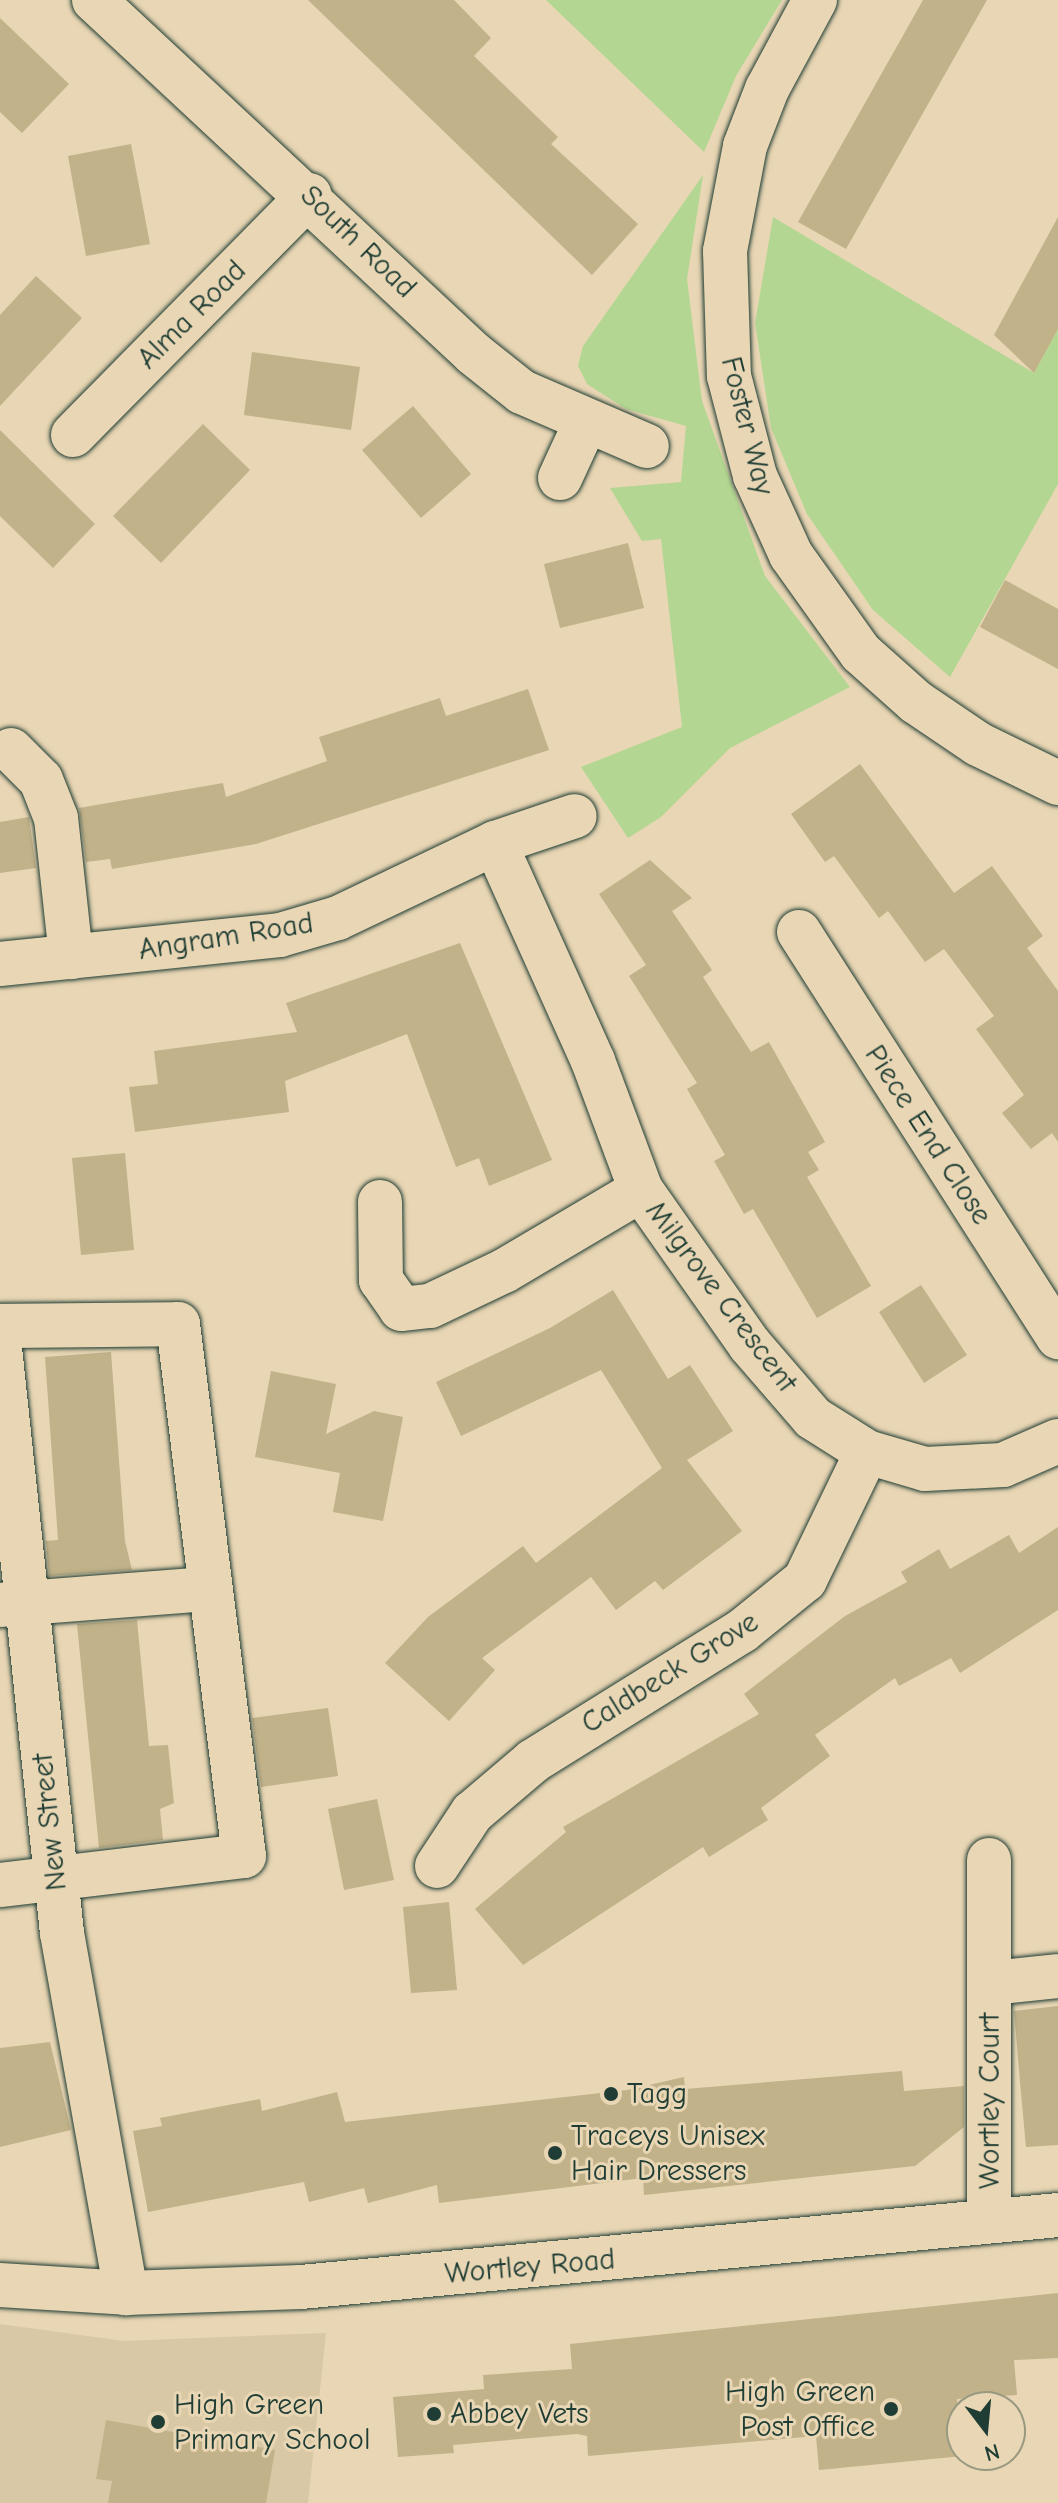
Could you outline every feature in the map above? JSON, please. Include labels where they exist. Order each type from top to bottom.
[{"type":"street","name":"South Road","points":[[94,0],[310,195],[474,354],[522,392],[585,424],[647,446]]},
{"type":"street","name":"Foster Way","points":[[815,0],[767,89],[745,146],[725,251],[729,376],[755,476],[791,555],[861,653],[916,702],[978,744],[1058,783]]},
{"type":"street","name":"Alma Road","points":[[73,435],[310,195]]},
{"type":"street","points":[[560,478],[585,424]]},
{"type":"street","points":[[11,750],[41,780],[56,818],[71,957]]},
{"type":"street","name":"Angram Road","points":[[0,964],[280,935],[338,918],[495,843],[575,816]]},
{"type":"street","name":"Milgrove Crescent","points":[[495,843],[593,1061],[641,1190],[750,1345],[813,1418],[867,1452],[925,1469],[966,1470],[1003,1465],[1058,1441]]},
{"type":"street","name":"Piece End Close","points":[[799,932],[1058,1337]]},
{"type":"street","points":[[380,1202],[381,1280],[401,1309],[430,1306],[504,1271],[641,1190]]},
{"type":"street","points":[[0,1326],[178,1324],[208,1589],[244,1856],[57,1883],[0,1885]]},
{"type":"street","name":"New Street","points":[[0,1348],[12,1604],[126,2293]]},
{"type":"street","name":"Caldbeck Grove","points":[[437,1866],[472,1813],[533,1761],[742,1631],[805,1580],[867,1452]]},
{"type":"street","points":[[12,1604],[208,1589]]},
{"type":"street","name":"Wortley Court","points":[[989,1860],[989,2219]]},
{"type":"street","name":"Wortley Court","points":[[991,1983],[1058,1976]]},
{"type":"street","name":"Wortley Road","points":[[0,2285],[126,2293],[351,2283],[989,2219],[1058,2215]]},
{"type":"shaded area","name":"High Green Primary School","points":[[0,2324],[124,2341],[326,2333],[308,2503],[0,2503]]},
{"type":"green space","points":[[546,0],[782,0],[736,76],[704,152]]},
{"type":"green space","points":[[703,175],[687,279],[702,401],[765,576],[850,687],[730,748],[661,817],[628,838],[581,767],[682,727],[661,539],[642,541],[610,488],[681,482],[686,426],[626,409],[587,384],[578,366],[583,346]]},
{"type":"green space","points":[[773,217],[1034,373],[1058,329],[1058,484],[950,677],[873,610],[807,514],[771,428],[755,323]]},
{"type":"building","points":[[308,0],[454,0],[491,38],[474,56],[558,137],[551,144],[638,224],[592,275]]},
{"type":"building","points":[[923,0],[987,0],[846,249],[798,222]]},
{"type":"building","points":[[0,18],[69,84],[22,133],[0,112]]},
{"type":"building","points":[[131,144],[150,244],[86,256],[68,156]]},
{"type":"building","points":[[1058,217],[1058,329],[1034,373],[994,335]]},
{"type":"building","points":[[36,276],[82,318],[0,406],[0,315]]},
{"type":"building","points":[[252,352],[360,367],[351,430],[244,415]]},
{"type":"building","points":[[413,406],[471,474],[421,518],[362,450]]},
{"type":"building","points":[[203,424],[250,470],[161,563],[113,516]]},
{"type":"building","points":[[0,430],[95,524],[53,568],[0,516]]},
{"type":"building","points":[[628,543],[644,608],[560,628],[544,564]]},
{"type":"building","points":[[1005,580],[1058,609],[1058,669],[980,627]]},
{"type":"building","points":[[528,689],[549,750],[256,844],[112,869],[110,859],[86,862],[79,808],[223,783],[226,797],[327,761],[319,737],[440,698],[446,716]]},
{"type":"building","points":[[860,764],[954,893],[992,866],[1043,936],[1027,948],[1058,991],[1058,1142],[1052,1133],[1031,1149],[1002,1113],[1024,1095],[976,1029],[994,1016],[944,949],[925,962],[888,911],[879,918],[834,856],[825,862],[791,814]]},
{"type":"building","points":[[29,817],[36,868],[0,873],[0,822]]},
{"type":"building","points":[[650,860],[692,898],[672,911],[712,970],[703,977],[751,1052],[769,1042],[825,1142],[808,1152],[819,1170],[807,1177],[871,1286],[817,1318],[753,1209],[744,1214],[714,1161],[725,1155],[687,1089],[697,1083],[629,976],[646,965],[599,894]]},
{"type":"building","points":[[460,943],[552,1160],[489,1186],[479,1158],[456,1167],[407,1034],[285,1081],[289,1112],[135,1132],[129,1087],[158,1084],[154,1051],[297,1032],[286,1003]]},
{"type":"building","points":[[125,1153],[134,1250],[81,1255],[72,1158]]},
{"type":"building","points":[[921,1285],[967,1355],[924,1383],[879,1312]]},
{"type":"building","points":[[613,1290],[668,1379],[690,1365],[733,1431],[687,1460],[742,1531],[663,1590],[655,1581],[616,1610],[591,1577],[482,1658],[495,1670],[449,1721],[385,1663],[428,1617],[523,1546],[536,1563],[662,1468],[601,1370],[461,1436],[436,1382],[550,1328]]},
{"type":"building","points":[[111,1352],[125,1541],[132,1570],[49,1576],[46,1541],[58,1540],[45,1357]]},
{"type":"building","points":[[271,1371],[336,1384],[326,1434],[374,1411],[403,1417],[383,1521],[333,1512],[340,1473],[255,1457]]},
{"type":"building","points":[[1058,1527],[1058,1610],[960,1673],[951,1658],[899,1686],[895,1678],[815,1735],[830,1756],[761,1808],[768,1820],[709,1857],[703,1847],[523,1965],[475,1909],[566,1832],[563,1827],[759,1714],[744,1694],[845,1616],[907,1582],[901,1572],[939,1549],[950,1569],[1009,1535],[1019,1553]]},
{"type":"building","points":[[137,1620],[149,1746],[168,1745],[174,1803],[160,1809],[163,1840],[99,1848],[77,1624]]},
{"type":"building","points":[[328,1708],[338,1776],[261,1787],[252,1718]]},
{"type":"building","points":[[377,1799],[394,1880],[344,1890],[328,1809]]},
{"type":"building","points":[[449,1902],[457,1990],[411,1993],[403,1907]]},
{"type":"building","points":[[1058,2006],[1058,2145],[1026,2147],[1014,2011]]},
{"type":"building","points":[[50,2042],[71,2130],[0,2147],[0,2048]]},
{"type":"building","points":[[902,2071],[904,2091],[964,2086],[964,2127],[915,2166],[644,2195],[643,2178],[439,2203],[437,2185],[368,2203],[364,2188],[309,2202],[304,2182],[148,2212],[133,2131],[162,2126],[160,2118],[260,2099],[262,2111],[337,2092],[345,2122],[627,2090],[684,2077],[685,2089]]},
{"type":"building","points":[[1058,2293],[1058,2358],[1014,2360],[1017,2391],[946,2391],[946,2458],[819,2470],[816,2436],[588,2456],[587,2436],[577,2434],[453,2445],[454,2453],[398,2457],[393,2397],[484,2389],[483,2375],[572,2369],[570,2344]]},
{"type":"building","points":[[106,2420],[275,2450],[266,2503],[108,2503],[112,2481],[96,2479]]},
{"type":"place","name":"Tagg","points":[[611,2094]]},
{"type":"place","name":"Traceys Unisex Hair Dressers","points":[[555,2153]]},
{"type":"place","name":"High Green Post Office","points":[[891,2409]]},
{"type":"place","name":"Abbey Vets","points":[[434,2414]]},
{"type":"place","name":"High Green Primary School","points":[[158,2422]]}]
